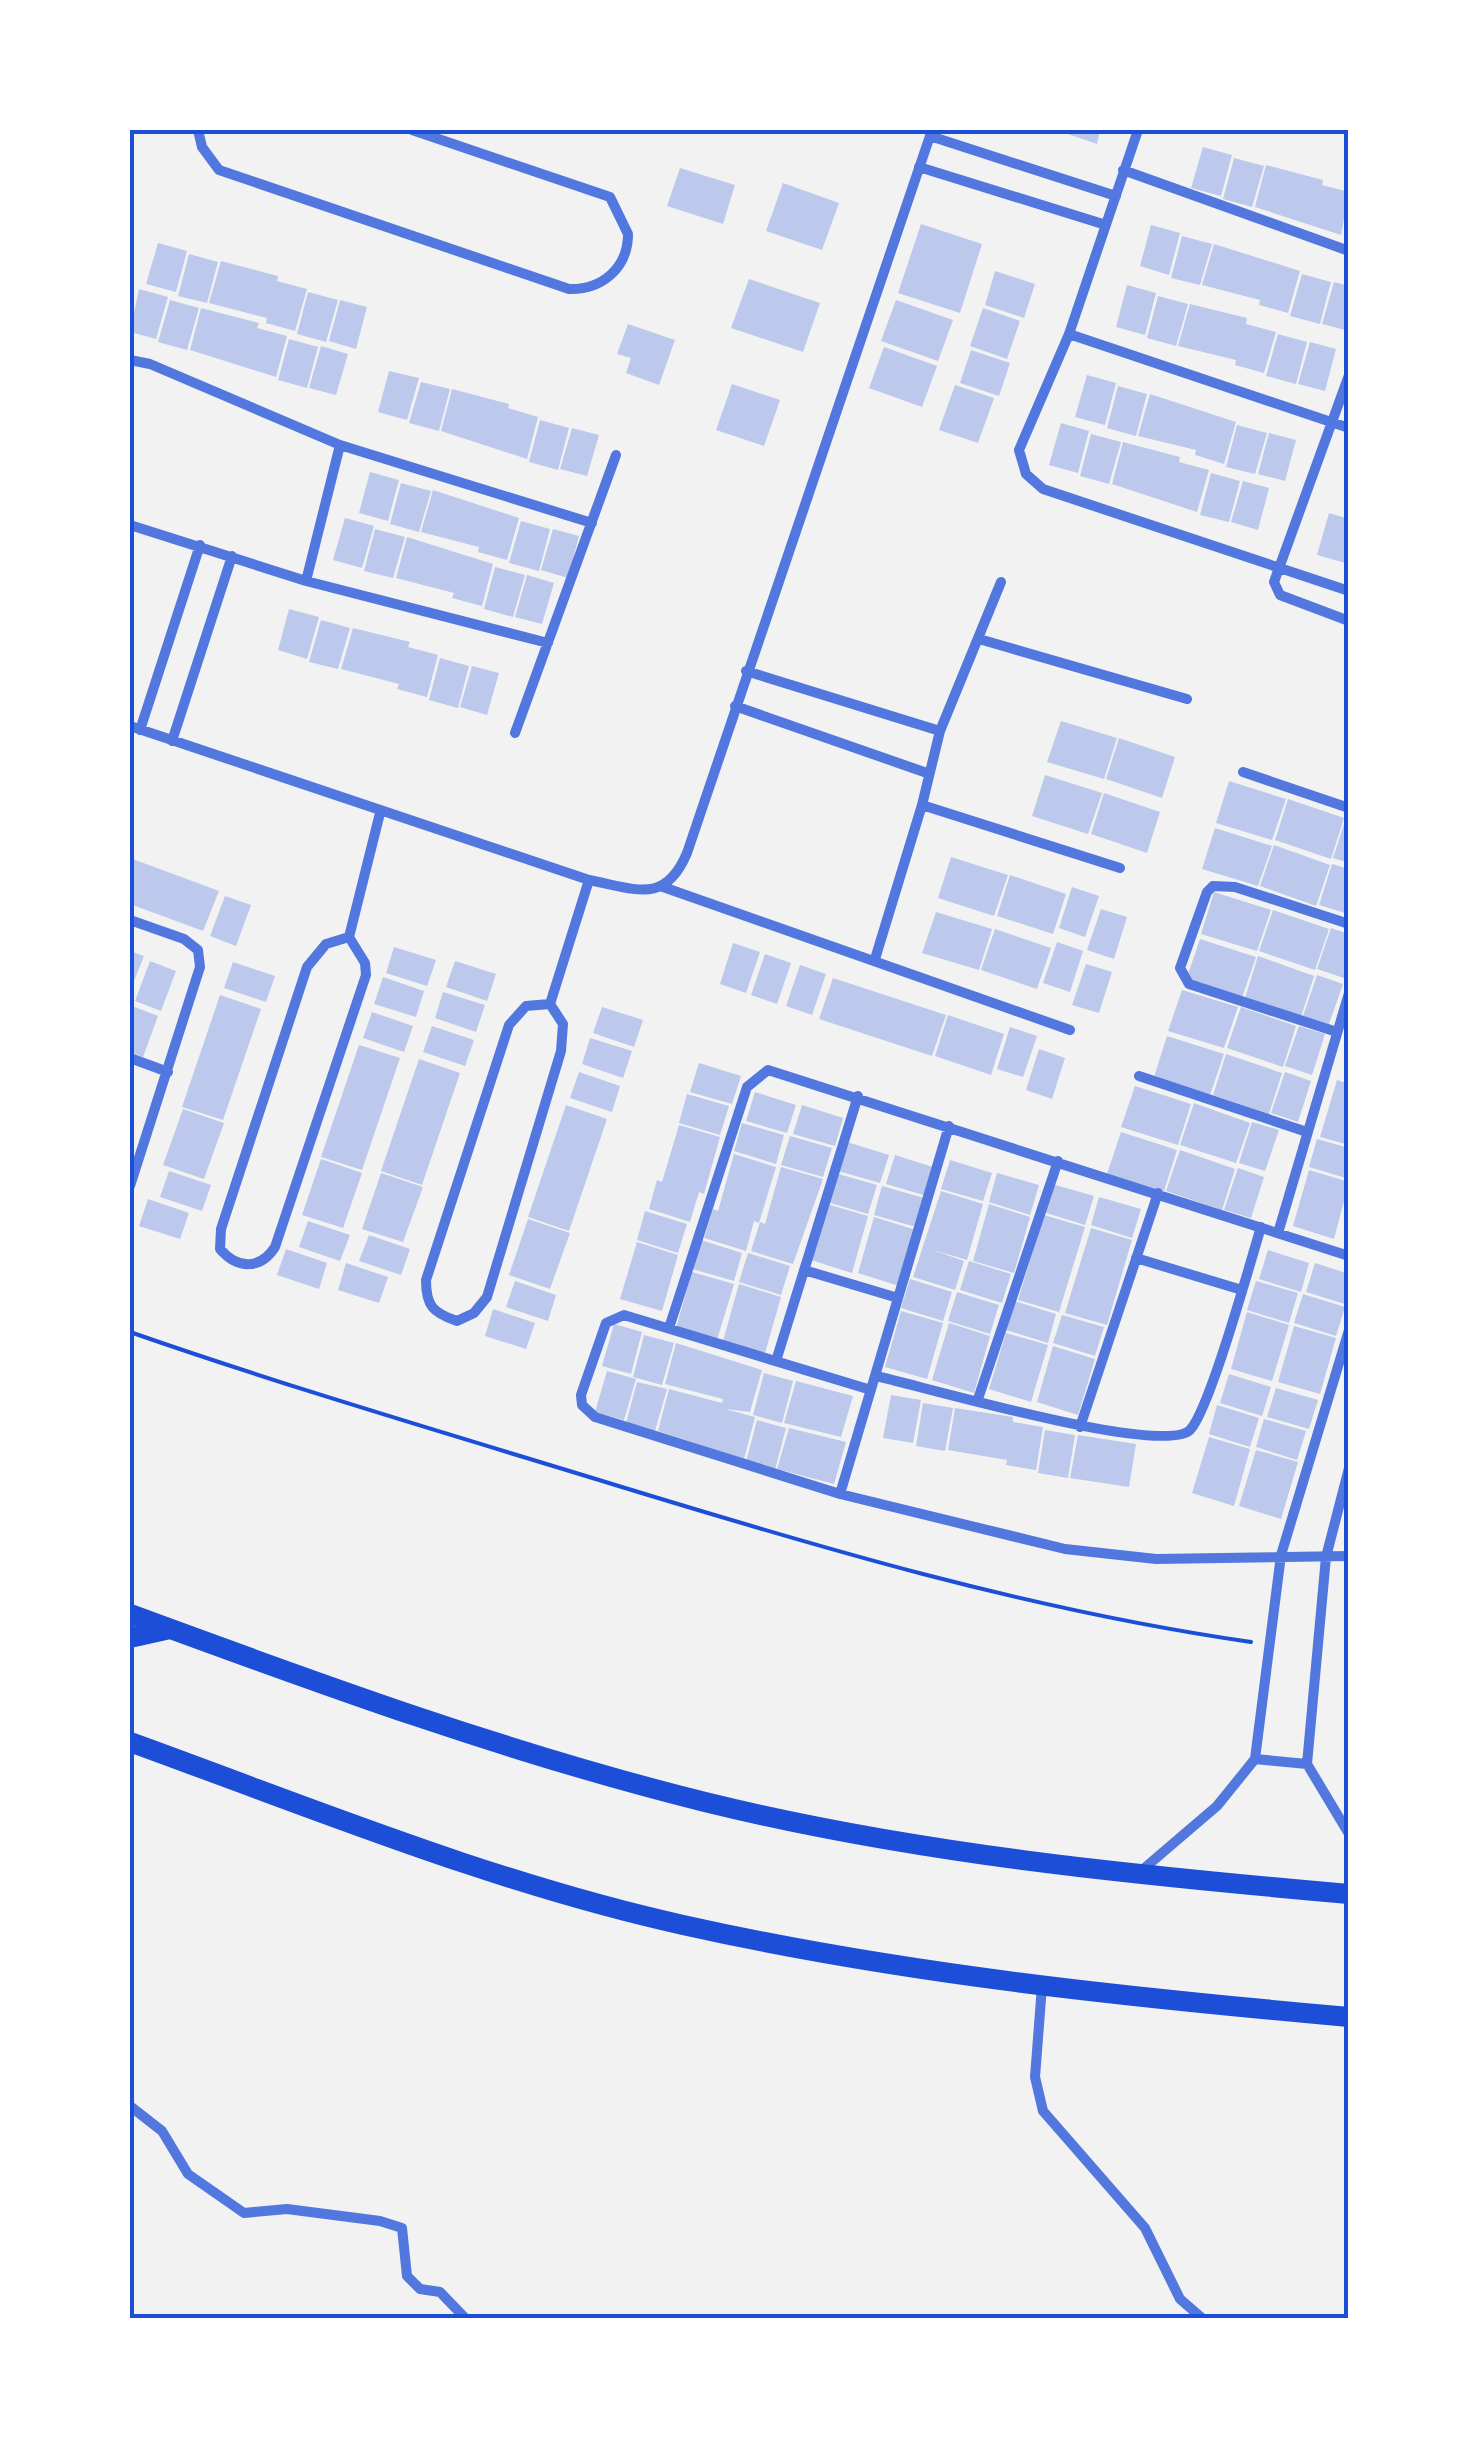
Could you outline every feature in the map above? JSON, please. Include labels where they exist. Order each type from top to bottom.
[{"type":"highway","points":[[130,1614],[386,1710],[708,1802],[927,1848],[1136,1875],[1349,1894]]},
{"type":"highway","points":[[130,1638],[170,1629]]},
{"type":"highway","points":[[130,1742],[503,1876],[680,1925],[854,1959],[1042,1986],[1349,2017]]},
{"type":"street","points":[[198,130],[202,147],[219,170],[569,289],[596,287],[619,267],[628,234],[610,197],[412,130]]},
{"type":"street","points":[[1138,130],[1069,334],[1019,450],[1026,474],[1043,489],[1349,591]]},
{"type":"street","points":[[200,545],[135,728],[380,814],[589,880],[645,890],[662,887],[677,876],[682,865],[931,133],[1116,196]]},
{"type":"street","points":[[920,167],[1106,225]]},
{"type":"street","points":[[1123,170],[1349,250]]},
{"type":"street","points":[[1069,334],[1349,428]]},
{"type":"street","points":[[130,360],[150,364],[340,445],[592,523]]},
{"type":"street","points":[[1349,375],[1274,582],[1280,595],[1349,621]]},
{"type":"street","points":[[306,581],[340,445]]},
{"type":"street","points":[[515,733],[616,455]]},
{"type":"street","points":[[130,524],[306,581],[548,643]]},
{"type":"street","points":[[172,741],[232,556]]},
{"type":"street","points":[[874,959],[922,805],[940,731],[1001,582]]},
{"type":"street","points":[[979,639],[1187,699]]},
{"type":"street","points":[[746,671],[940,731]]},
{"type":"street","points":[[734,706],[927,774]]},
{"type":"street","points":[[1243,772],[1349,808]]},
{"type":"street","points":[[922,805],[1120,868]]},
{"type":"street","points":[[349,938],[326,944],[306,966],[220,1229],[220,1249],[227,1257],[250,1265],[267,1260],[275,1247],[366,974],[366,963],[349,938],[380,814]]},
{"type":"street","points":[[550,1004],[589,880]]},
{"type":"street","points":[[1338,1032],[1189,984],[1180,968],[1206,892],[1214,886],[1235,887],[1349,924]]},
{"type":"street","points":[[662,887],[1070,1030]]},
{"type":"street","points":[[130,920],[184,939],[198,950],[200,967],[130,1186]]},
{"type":"street","points":[[1278,1233],[1349,993]]},
{"type":"street","points":[[550,1004],[563,1024],[562,1051],[487,1297],[474,1313],[457,1321],[436,1314],[426,1301],[426,1280],[509,1025],[526,1006],[550,1004]]},
{"type":"street","points":[[130,1058],[168,1072]]},
{"type":"street","points":[[670,1328],[747,1087],[768,1070],[1349,1256]]},
{"type":"street","points":[[1139,1076],[1308,1132]]},
{"type":"street","points":[[776,1361],[858,1096]]},
{"type":"street","points":[[840,1494],[949,1126]]},
{"type":"street","points":[[978,1399],[1058,1161]]},
{"type":"street","points":[[1080,1426],[1158,1193]]},
{"type":"street","points":[[876,1376],[1080,1426],[1164,1439],[1180,1437],[1192,1428],[1262,1227]]},
{"type":"street","points":[[1136,1258],[1242,1290]]},
{"type":"street","points":[[804,1270],[898,1298]]},
{"type":"street","points":[[871,1390],[624,1315],[606,1323],[581,1395],[587,1411],[840,1494],[1107,1556],[1349,1556]]},
{"type":"street","points":[[1136,1875],[1217,1806],[1254,1759],[1281,1556],[1349,1330]]},
{"type":"street","points":[[1349,1468],[1326,1556],[1308,1764],[1349,1834]]},
{"type":"street","points":[[1254,1759],[1308,1764]]},
{"type":"street","points":[[1042,1986],[1036,2076],[1043,2110],[1145,2228],[1180,2299],[1203,2319]]},
{"type":"street","points":[[130,2106],[162,2131],[188,2174],[244,2213],[287,2209],[380,2220],[402,2228],[407,2276],[420,2289],[440,2292],[466,2319]]},
{"type":"path","points":[[130,1332],[242,1371],[863,1561],[1143,1626],[1271,1645]]},
{"type":"building","points":[[1056,130],[1100,130],[1097,144]]},
{"type":"building","points":[[1203,147],[1232,155],[1221,196],[1191,188]]},
{"type":"building","points":[[1234,158],[1264,166],[1252,207],[1223,199]]},
{"type":"building","points":[[1266,165],[1323,180],[1322,185],[1349,192],[1341,235],[1255,207]]},
{"type":"building","points":[[680,168],[735,185],[723,224],[667,206]]},
{"type":"building","points":[[783,183],[839,203],[822,250],[766,231]]},
{"type":"building","points":[[921,224],[982,244],[960,313],[898,293]]},
{"type":"building","points":[[1151,225],[1180,233],[1169,275],[1140,266]]},
{"type":"building","points":[[1182,236],[1212,244],[1200,285],[1171,278]]},
{"type":"building","points":[[158,243],[187,251],[176,292],[146,284]]},
{"type":"building","points":[[1214,244],[1300,271],[1288,313],[1259,305],[1260,300],[1202,285]]},
{"type":"building","points":[[189,254],[218,262],[207,303],[178,296]]},
{"type":"building","points":[[221,261],[278,276],[277,281],[307,289],[295,331],[266,323],[267,318],[209,303]]},
{"type":"building","points":[[995,271],[1035,284],[1024,318],[985,305]]},
{"type":"building","points":[[1302,274],[1331,282],[1320,324],[1290,316]]},
{"type":"building","points":[[749,279],[820,303],[803,352],[731,328]]},
{"type":"building","points":[[1334,282],[1349,286],[1349,331],[1322,324]]},
{"type":"building","points":[[1127,285],[1156,293],[1145,335],[1116,327]]},
{"type":"building","points":[[139,289],[168,297],[156,339],[130,332]]},
{"type":"building","points":[[308,292],[338,300],[326,342],[297,334]]},
{"type":"building","points":[[1158,296],[1188,304],[1176,346],[1147,338]]},
{"type":"building","points":[[170,300],[199,308],[187,350],[158,342]]},
{"type":"building","points":[[340,300],[367,307],[356,349],[329,341]]},
{"type":"building","points":[[896,300],[953,320],[938,361],[881,341]]},
{"type":"building","points":[[1190,304],[1247,318],[1246,324],[1276,332],[1264,373],[1235,365],[1236,360],[1178,346]]},
{"type":"building","points":[[201,308],[259,323],[257,328],[287,336],[276,377],[190,350]]},
{"type":"building","points":[[983,308],[1020,321],[1007,359],[970,346]]},
{"type":"building","points":[[628,324],[675,340],[659,385],[626,373],[631,358],[617,354]]},
{"type":"building","points":[[1278,334],[1307,342],[1296,384],[1266,376]]},
{"type":"building","points":[[289,339],[318,347],[307,388],[278,380]]},
{"type":"building","points":[[1310,342],[1336,349],[1325,391],[1298,384]]},
{"type":"building","points":[[321,346],[348,354],[336,395],[309,388]]},
{"type":"building","points":[[884,347],[937,366],[922,407],[869,388]]},
{"type":"building","points":[[971,350],[1010,363],[999,396],[960,383]]},
{"type":"building","points":[[389,371],[419,378],[407,420],[378,412]]},
{"type":"building","points":[[1087,375],[1116,383],[1105,425],[1075,417]]},
{"type":"building","points":[[421,382],[450,389],[439,431],[409,423]]},
{"type":"building","points":[[732,384],[780,400],[764,446],[716,430]]},
{"type":"building","points":[[955,385],[994,398],[978,443],[939,430]]},
{"type":"building","points":[[1118,386],[1147,394],[1136,436],[1107,428]]},
{"type":"building","points":[[452,389],[509,404],[508,408],[538,417],[527,459],[441,431]]},
{"type":"building","points":[[1150,394],[1236,422],[1224,464],[1195,455],[1196,450],[1138,436]]},
{"type":"building","points":[[540,420],[569,428],[558,470],[529,462]]},
{"type":"building","points":[[1061,423],[1089,431],[1078,473],[1049,465]]},
{"type":"building","points":[[1237,425],[1267,433],[1255,474],[1226,467]]},
{"type":"building","points":[[572,428],[599,435],[587,476],[560,469]]},
{"type":"building","points":[[1269,433],[1296,440],[1285,481],[1258,474]]},
{"type":"building","points":[[1091,434],[1121,442],[1109,484],[1080,476]]},
{"type":"building","points":[[1123,442],[1180,457],[1179,462],[1209,470],[1197,512],[1112,484]]},
{"type":"building","points":[[370,472],[399,480],[388,521],[359,513]]},
{"type":"building","points":[[1211,473],[1240,481],[1229,522],[1200,515]]},
{"type":"building","points":[[1243,481],[1269,488],[1258,530],[1231,522]]},
{"type":"building","points":[[401,483],[431,491],[419,532],[390,524]]},
{"type":"building","points":[[433,490],[519,518],[507,560],[478,552],[479,547],[421,532]]},
{"type":"building","points":[[1329,513],[1349,519],[1346,563],[1317,555]]},
{"type":"building","points":[[345,518],[374,526],[362,568],[333,560]]},
{"type":"building","points":[[521,521],[550,529],[539,571],[509,563]]},
{"type":"building","points":[[375,529],[405,537],[393,578],[364,571]]},
{"type":"building","points":[[553,529],[579,536],[568,578],[541,570]]},
{"type":"building","points":[[407,537],[493,564],[482,606],[452,598],[454,593],[396,578]]},
{"type":"building","points":[[495,567],[525,575],[513,617],[484,609]]},
{"type":"building","points":[[527,575],[554,583],[542,624],[515,617]]},
{"type":"building","points":[[289,609],[319,617],[307,659],[278,650]]},
{"type":"building","points":[[321,620],[350,628],[338,669],[309,662]]},
{"type":"building","points":[[353,628],[410,642],[408,647],[438,655],[427,697],[397,689],[399,684],[341,669]]},
{"type":"building","points":[[440,658],[469,666],[458,708],[429,700]]},
{"type":"building","points":[[472,666],[499,673],[487,715],[460,707]]},
{"type":"building","points":[[1061,721],[1117,738],[1104,779],[1047,762]]},
{"type":"building","points":[[1119,738],[1175,757],[1162,798],[1106,779]]},
{"type":"building","points":[[1045,775],[1102,793],[1088,834],[1032,816]]},
{"type":"building","points":[[1229,781],[1286,799],[1272,840],[1216,823]]},
{"type":"building","points":[[1104,793],[1160,812],[1147,853],[1091,834]]},
{"type":"building","points":[[1288,799],[1344,818],[1331,859],[1275,840]]},
{"type":"building","points":[[1349,812],[1349,863],[1333,858]]},
{"type":"building","points":[[1215,828],[1272,846],[1258,886],[1202,869]]},
{"type":"building","points":[[1274,845],[1330,865],[1316,906],[1260,886]]},
{"type":"building","points":[[951,857],[1008,875],[994,916],[938,898]]},
{"type":"building","points":[[130,858],[219,891],[203,931],[130,904]]},
{"type":"building","points":[[1332,864],[1349,869],[1345,913],[1319,905]]},
{"type":"building","points":[[1010,875],[1066,894],[1053,934],[997,916]]},
{"type":"building","points":[[1072,887],[1099,896],[1085,937],[1059,928]]},
{"type":"building","points":[[1214,892],[1271,910],[1257,951],[1201,934]]},
{"type":"building","points":[[225,896],[251,905],[236,946],[210,936]]},
{"type":"building","points":[[1101,909],[1127,917],[1114,959],[1087,950]]},
{"type":"building","points":[[1273,910],[1329,929],[1315,970],[1259,951]]},
{"type":"building","points":[[936,912],[992,929],[979,970],[922,953]]},
{"type":"building","points":[[1331,928],[1349,934],[1344,978],[1317,969]]},
{"type":"building","points":[[995,929],[1051,948],[1037,989],[981,970]]},
{"type":"building","points":[[1200,939],[1256,957],[1242,998],[1186,980]]},
{"type":"building","points":[[1057,942],[1083,951],[1070,992],[1043,983]]},
{"type":"building","points":[[733,943],[760,952],[746,993],[720,984]]},
{"type":"building","points":[[394,947],[436,960],[427,986],[386,973]]},
{"type":"building","points":[[130,951],[144,956],[130,991]]},
{"type":"building","points":[[765,954],[791,963],[777,1004],[751,995]]},
{"type":"building","points":[[1258,956],[1314,976],[1301,1017],[1245,998]]},
{"type":"building","points":[[150,961],[176,971],[161,1011],[135,1001]]},
{"type":"building","points":[[455,961],[496,974],[487,1001],[446,987]]},
{"type":"building","points":[[233,962],[275,976],[266,1002],[224,988]]},
{"type":"building","points":[[1086,964],[1112,972],[1099,1013],[1072,1005]]},
{"type":"building","points":[[800,965],[826,974],[812,1015],[786,1006]]},
{"type":"building","points":[[1317,975],[1343,984],[1329,1024],[1303,1016]]},
{"type":"building","points":[[383,977],[424,991],[416,1017],[374,1004]]},
{"type":"building","points":[[833,978],[946,1015],[932,1056],[819,1019]]},
{"type":"building","points":[[1182,990],[1238,1007],[1224,1048],[1168,1031]]},
{"type":"building","points":[[443,992],[485,1005],[476,1032],[435,1018]]},
{"type":"building","points":[[220,995],[261,1009],[223,1120],[182,1107]]},
{"type":"building","points":[[132,1006],[158,1016],[143,1057],[130,1052]]},
{"type":"building","points":[[602,1007],[643,1020],[634,1047],[593,1033]]},
{"type":"building","points":[[1241,1007],[1296,1026],[1283,1067],[1227,1048]]},
{"type":"building","points":[[372,1012],[413,1026],[404,1052],[363,1038]]},
{"type":"building","points":[[948,1015],[1004,1034],[991,1075],[935,1056]]},
{"type":"building","points":[[432,1026],[474,1040],[465,1066],[423,1052]]},
{"type":"building","points":[[1299,1026],[1325,1034],[1312,1075],[1285,1066]]},
{"type":"building","points":[[1010,1027],[1037,1036],[1023,1077],[997,1069]]},
{"type":"building","points":[[1167,1036],[1224,1054],[1210,1095],[1154,1077]]},
{"type":"building","points":[[590,1038],[632,1051],[623,1078],[582,1064]]},
{"type":"building","points":[[359,1045],[400,1058],[362,1170],[321,1157]]},
{"type":"building","points":[[1039,1049],[1065,1058],[1052,1099],[1026,1090]]},
{"type":"building","points":[[1226,1054],[1282,1073],[1269,1114],[1213,1095]]},
{"type":"building","points":[[419,1059],[460,1073],[422,1185],[381,1171]]},
{"type":"building","points":[[699,1063],[741,1076],[732,1104],[690,1092]]},
{"type":"building","points":[[579,1072],[620,1086],[612,1112],[570,1098]]},
{"type":"building","points":[[1285,1072],[1311,1081],[1298,1122],[1271,1113]]},
{"type":"building","points":[[1337,1080],[1349,1084],[1349,1145],[1320,1137]]},
{"type":"building","points":[[1135,1086],[1191,1104],[1178,1145],[1121,1127]]},
{"type":"building","points":[[755,1092],[796,1105],[787,1133],[746,1121]]},
{"type":"building","points":[[687,1094],[729,1106],[720,1135],[679,1123]]},
{"type":"building","points":[[1194,1103],[1250,1123],[1236,1163],[1180,1145]]},
{"type":"building","points":[[566,1105],[607,1119],[569,1231],[528,1217]]},
{"type":"building","points":[[802,1105],[843,1118],[835,1146],[793,1134]]},
{"type":"building","points":[[183,1109],[224,1123],[204,1179],[163,1165]]},
{"type":"building","points":[[1252,1122],[1279,1130],[1265,1171],[1239,1163]]},
{"type":"building","points":[[742,1123],[784,1135],[776,1164],[734,1151]]},
{"type":"building","points":[[679,1125],[720,1137],[704,1194],[699,1192],[690,1222],[649,1209],[657,1180],[662,1182]]},
{"type":"building","points":[[1121,1132],[1177,1150],[1164,1191],[1107,1174]]},
{"type":"building","points":[[790,1136],[832,1148],[823,1177],[781,1165]]},
{"type":"building","points":[[1317,1139],[1349,1148],[1349,1179],[1309,1167]]},
{"type":"building","points":[[847,1142],[889,1155],[880,1183],[838,1171]]},
{"type":"building","points":[[1180,1150],[1235,1169],[1222,1210],[1166,1191]]},
{"type":"building","points":[[734,1154],[776,1167],[746,1251],[704,1238],[713,1209],[718,1211]]},
{"type":"building","points":[[895,1155],[936,1168],[927,1196],[886,1184]]},
{"type":"building","points":[[321,1159],[362,1173],[343,1228],[302,1215]]},
{"type":"building","points":[[950,1160],[992,1173],[983,1201],[941,1189]]},
{"type":"building","points":[[781,1167],[823,1179],[793,1264],[751,1251],[760,1222],[765,1224]]},
{"type":"building","points":[[1238,1168],[1264,1177],[1251,1218],[1224,1210]]},
{"type":"building","points":[[1309,1170],[1349,1182],[1334,1239],[1293,1226]]},
{"type":"building","points":[[169,1171],[211,1185],[202,1211],[160,1197]]},
{"type":"building","points":[[381,1173],[423,1187],[403,1242],[362,1229]]},
{"type":"building","points":[[835,1173],[877,1185],[868,1214],[827,1202]]},
{"type":"building","points":[[997,1173],[1039,1185],[1030,1215],[989,1202]]},
{"type":"building","points":[[1052,1184],[1094,1196],[1085,1225],[1043,1212]]},
{"type":"building","points":[[882,1186],[924,1198],[916,1227],[874,1215]]},
{"type":"building","points":[[941,1191],[983,1204],[967,1260],[930,1249],[964,1261],[955,1290],[913,1277]]},
{"type":"building","points":[[1099,1197],[1141,1209],[1132,1238],[1091,1225]]},
{"type":"building","points":[[148,1199],[189,1213],[180,1239],[139,1226]]},
{"type":"building","points":[[827,1204],[868,1216],[852,1273],[811,1260]]},
{"type":"building","points":[[989,1204],[1030,1217],[1014,1273],[973,1261]]},
{"type":"building","points":[[645,1211],[687,1224],[678,1253],[637,1240]]},
{"type":"building","points":[[1044,1215],[1085,1227],[1059,1312],[1018,1300]]},
{"type":"building","points":[[874,1217],[916,1230],[899,1286],[858,1273]]},
{"type":"building","points":[[528,1219],[570,1233],[550,1289],[509,1275]]},
{"type":"building","points":[[308,1221],[350,1235],[340,1261],[299,1247]]},
{"type":"building","points":[[1091,1228],[1132,1240],[1107,1325],[1065,1313]]},
{"type":"building","points":[[369,1235],[410,1249],[401,1275],[359,1261]]},
{"type":"building","points":[[701,1240],[742,1253],[734,1281],[692,1269]]},
{"type":"building","points":[[637,1242],[678,1255],[662,1311],[620,1299]]},
{"type":"building","points":[[286,1249],[327,1263],[319,1289],[277,1275]]},
{"type":"building","points":[[1268,1250],[1309,1263],[1301,1292],[1259,1279]]},
{"type":"building","points":[[748,1253],[790,1266],[781,1295],[739,1282]]},
{"type":"building","points":[[969,1261],[1011,1274],[1002,1303],[960,1290]]},
{"type":"building","points":[[346,1263],[388,1277],[379,1303],[338,1290]]},
{"type":"building","points":[[1315,1263],[1349,1274],[1348,1305],[1306,1292]]},
{"type":"building","points":[[692,1272],[734,1284],[717,1340],[676,1328]]},
{"type":"building","points":[[910,1279],[952,1292],[943,1321],[901,1308]]},
{"type":"building","points":[[515,1281],[556,1295],[548,1321],[506,1307]]},
{"type":"building","points":[[1256,1281],[1298,1293],[1289,1323],[1247,1310]]},
{"type":"building","points":[[739,1284],[781,1297],[765,1353],[723,1341]]},
{"type":"building","points":[[957,1292],[999,1305],[990,1334],[948,1321]]},
{"type":"building","points":[[1303,1294],[1345,1307],[1336,1336],[1294,1323]]},
{"type":"building","points":[[1014,1301],[1056,1314],[1048,1343],[1006,1330]]},
{"type":"building","points":[[493,1309],[535,1323],[526,1349],[485,1336]]},
{"type":"building","points":[[901,1311],[943,1323],[927,1379],[885,1367]]},
{"type":"building","points":[[1247,1312],[1289,1325],[1272,1381],[1231,1369]]},
{"type":"building","points":[[1062,1315],[1104,1327],[1095,1356],[1053,1343]]},
{"type":"building","points":[[949,1323],[990,1336],[974,1393],[932,1380]]},
{"type":"building","points":[[614,1324],[642,1332],[631,1374],[602,1366]]},
{"type":"building","points":[[1294,1326],[1336,1338],[1320,1394],[1278,1382]]},
{"type":"building","points":[[1006,1333],[1048,1345],[1031,1402],[989,1389]]},
{"type":"building","points":[[644,1335],[674,1343],[662,1385],[633,1377]]},
{"type":"building","points":[[676,1343],[762,1370],[750,1412],[725,1409],[755,1417],[744,1459],[658,1431],[669,1389],[722,1403],[723,1399],[665,1384]]},
{"type":"building","points":[[1053,1346],[1095,1359],[1078,1415],[1037,1402]]},
{"type":"building","points":[[607,1371],[636,1379],[624,1420],[595,1412]]},
{"type":"building","points":[[764,1373],[793,1381],[782,1423],[753,1415]]},
{"type":"building","points":[[1229,1374],[1271,1387],[1262,1416],[1220,1403]]},
{"type":"building","points":[[796,1381],[853,1396],[841,1437],[784,1423]]},
{"type":"building","points":[[637,1382],[667,1389],[655,1431],[626,1423]]},
{"type":"building","points":[[1276,1388],[1318,1400],[1309,1429],[1267,1417]]},
{"type":"building","points":[[891,1395],[921,1400],[913,1443],[883,1438]]},
{"type":"building","points":[[923,1403],[953,1408],[945,1451],[916,1446]]},
{"type":"building","points":[[1217,1405],[1259,1418],[1250,1447],[1209,1434]]},
{"type":"building","points":[[955,1408],[1013,1417],[1013,1422],[1043,1427],[1036,1470],[1006,1465],[1007,1460],[948,1450]]},
{"type":"building","points":[[1264,1419],[1306,1431],[1297,1460],[1256,1447]]},
{"type":"building","points":[[757,1420],[786,1428],[775,1470],[746,1462]]},
{"type":"building","points":[[789,1428],[846,1442],[834,1484],[777,1469]]},
{"type":"building","points":[[1045,1430],[1075,1435],[1068,1478],[1038,1473]]},
{"type":"building","points":[[1078,1435],[1136,1444],[1129,1487],[1070,1478]]},
{"type":"building","points":[[1209,1437],[1250,1449],[1234,1506],[1192,1493]]},
{"type":"building","points":[[1256,1450],[1298,1462],[1281,1519],[1239,1506]]}]
